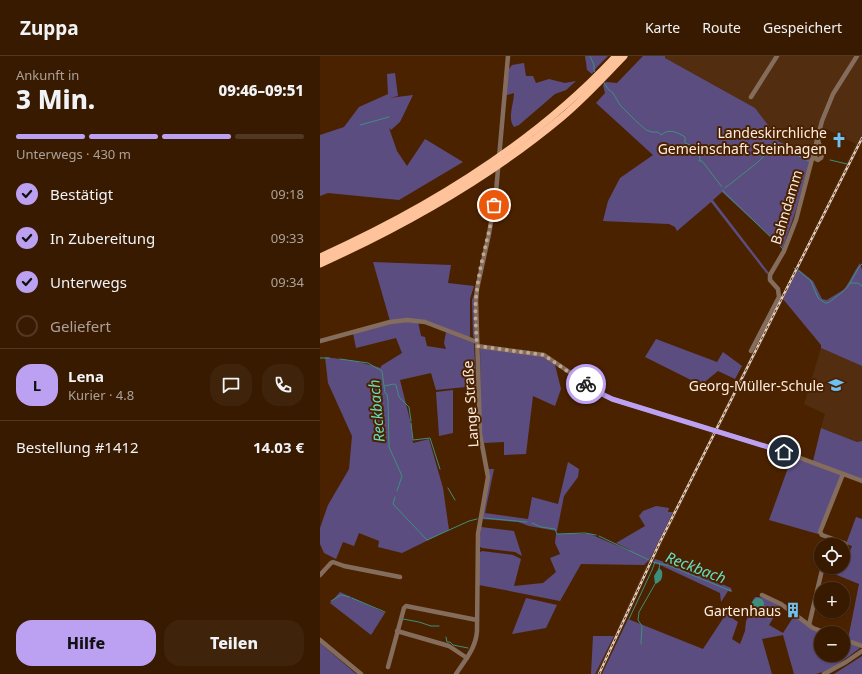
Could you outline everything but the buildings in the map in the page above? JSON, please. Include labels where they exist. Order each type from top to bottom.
[{"type":"highway","points":[[603,74],[616,56]]},
{"type":"highway","points":[[320,264],[428,210],[511,157],[562,117],[603,74],[624,56]]},
{"type":"highway","points":[[320,257],[425,204],[460,183],[514,147],[594,83]]},
{"type":"street","name":"Lange Straße","points":[[456,674],[476,642],[478,620],[478,534],[488,477],[480,434],[476,300],[492,219],[508,56]]},
{"type":"street","points":[[751,97],[777,56]]},
{"type":"street","name":"Bahndamm","points":[[752,351],[779,297],[778,289],[770,280],[770,275],[784,251],[796,220],[822,120],[833,94],[857,56]]},
{"type":"street","name":"Bahndamm","points":[[814,152],[816,159],[818,160],[821,158],[822,155],[817,139]]},
{"type":"street","points":[[320,341],[399,320],[425,322],[477,344],[544,355],[602,394],[612,399],[784,452],[862,481]]},
{"type":"street","points":[[831,538],[822,535],[820,532],[843,474]]},
{"type":"street","points":[[320,575],[333,562],[344,566],[400,577]]},
{"type":"street","points":[[809,625],[821,574]]},
{"type":"street","points":[[762,596],[781,604],[814,627]]},
{"type":"street","points":[[388,667],[397,631],[404,608],[406,606],[478,620]]},
{"type":"street","points":[[397,631],[446,645],[467,658]]},
{"type":"street","points":[[320,640],[361,674]]},
{"type":"street","points":[[850,642],[862,646]]},
{"type":"street","points":[[824,674],[842,665],[862,651]]},
{"type":"shaded area","points":[[585,56],[608,56],[592,74],[587,70]]},
{"type":"shaded area","points":[[643,56],[665,56],[665,58],[755,108],[778,141],[811,157],[797,207],[783,248],[722,192],[713,200],[769,273],[767,274],[711,202],[677,231],[675,227],[669,224],[603,221],[608,201],[620,178],[653,155],[596,103],[605,93],[603,85],[606,82],[617,83]]},
{"type":"shaded area","points":[[665,56],[862,56],[862,142],[719,429],[715,427],[856,144],[824,128],[820,137],[824,157],[819,161],[815,161],[811,157],[778,141],[768,125],[664,58]]},
{"type":"shaded area","points":[[524,63],[526,76],[533,76],[536,83],[549,79],[565,83],[576,81],[566,90],[555,94],[519,125],[514,127],[511,120],[511,115],[514,93],[507,95],[506,92],[509,69],[512,65]]},
{"type":"shaded area","points":[[395,73],[398,96],[389,98],[413,95],[400,122],[391,130],[389,128],[397,151],[407,166],[425,139],[463,162],[399,200],[328,193],[320,196],[320,135],[344,127],[359,107],[388,94],[387,74]]},
{"type":"shaded area","points":[[373,262],[451,265],[448,283],[474,286],[470,299],[470,338],[427,321],[390,321]]},
{"type":"shaded area","points":[[860,263],[862,270],[862,366],[821,348],[821,345],[783,299],[798,269],[813,281],[822,299],[827,300],[845,288]]},
{"type":"shaded area","points":[[475,292],[475,340],[473,336],[472,300]]},
{"type":"shaded area","points":[[418,321],[421,336],[425,337],[427,346],[446,349],[444,343],[446,332],[474,343],[476,386],[436,390],[431,373],[400,380],[411,424],[413,443],[429,439],[443,488],[449,530],[402,553],[378,547],[379,541],[359,533],[354,546],[343,542],[336,559],[324,553],[320,544],[320,528],[328,505],[349,469],[352,436],[328,383],[325,357],[355,361],[381,368],[381,366],[402,353],[396,338],[356,348],[353,333],[390,323]]},
{"type":"shaded area","points":[[656,339],[717,362],[723,352],[742,366],[735,379],[718,371],[701,385],[645,357]]},
{"type":"shaded area","points":[[480,348],[544,357],[555,365],[561,389],[555,406],[533,396],[526,454],[504,455],[504,442],[484,443],[481,434]]},
{"type":"shaded area","name":"Georg-Müller-Schule","points":[[821,348],[862,366],[862,441],[857,442],[821,428],[825,414],[804,404]]},
{"type":"shaded area","points":[[453,390],[453,433],[439,436],[436,392]]},
{"type":"shaded area","points":[[821,428],[857,442],[862,441],[862,480],[813,461]]},
{"type":"shaded area","points":[[709,432],[716,434],[650,568],[602,674],[595,674],[642,574],[710,438]]},
{"type":"shaded area","points":[[792,457],[841,474],[818,534],[769,520]]},
{"type":"shaded area","points":[[568,462],[579,469],[578,477],[564,496],[557,531],[529,526],[518,522],[482,519],[489,469],[494,469],[485,513],[528,519],[532,497],[558,504]]},
{"type":"shaded area","points":[[656,506],[669,508],[668,512],[673,512],[650,559],[644,565],[581,564],[560,601],[479,585],[479,553],[482,551],[513,555],[521,559],[514,586],[543,583],[556,572],[550,558],[560,554],[555,543],[556,534],[590,534],[630,551],[616,543],[645,526],[639,516],[643,511]]},
{"type":"shaded area","points":[[856,517],[862,519],[862,644],[850,640],[850,629],[859,584],[834,574],[850,574],[850,551],[852,546],[850,545],[850,538],[848,538]]},
{"type":"shaded area","points":[[481,527],[514,531],[522,556],[515,552],[482,548],[479,546]]},
{"type":"shaded area","points":[[655,559],[687,569],[731,588],[732,592],[728,591],[721,602],[720,593],[653,563]]},
{"type":"shaded area","points":[[340,592],[385,613],[371,635],[330,603]]},
{"type":"shaded area","points":[[755,597],[758,597],[765,598],[781,606],[769,625],[783,633],[794,616],[814,629],[814,662],[842,662],[834,667],[816,674],[794,674],[783,635],[762,639],[772,674],[602,674],[628,619],[703,649],[726,614],[738,622],[732,639],[740,644],[745,631],[746,621],[753,608],[750,605]]},
{"type":"shaded area","points":[[526,598],[557,605],[546,628],[512,634]]},
{"type":"shaded area","points":[[593,636],[614,636],[595,674],[591,674]]},
{"type":"shaded area","points":[[320,643],[355,673],[357,674],[320,674]]},
{"type":"shaded area","points":[[850,643],[859,646],[860,648],[850,656]]},
{"type":"shaded area","points":[[862,656],[862,674],[834,674]]},
{"type":"water","points":[[659,568],[662,571],[662,578],[655,584],[654,576]]},
{"type":"water","points":[[758,598],[762,600],[764,604],[762,608],[758,610],[754,608],[752,604],[754,600]]},
{"type":"waterway","points":[[590,56],[594,65],[594,71],[596,73]]},
{"type":"waterway","points":[[603,81],[608,89],[613,93],[620,105],[646,130],[658,132],[661,135],[670,131],[685,137],[685,143],[697,148],[700,158],[699,161],[702,161],[722,187]]},
{"type":"waterway","points":[[360,125],[389,117]]},
{"type":"waterway","points":[[725,188],[758,162],[775,145],[809,161]]},
{"type":"waterway","points":[[830,160],[847,164]]},
{"type":"waterway","points":[[723,190],[783,249]]},
{"type":"waterway","points":[[850,283],[862,264]]},
{"type":"waterway","points":[[799,271],[811,281],[818,298],[825,303],[830,302],[850,283],[858,283],[862,286]]},
{"type":"waterway","name":"Reckbach","points":[[320,358],[329,358]]},
{"type":"waterway","name":"Reckbach","points":[[340,359],[368,363],[382,371],[385,393],[387,394],[388,401],[389,447],[402,476],[397,491]]},
{"type":"waterway","points":[[384,386],[396,385],[399,397],[409,407],[411,421]]},
{"type":"waterway","points":[[411,423],[413,440],[430,438],[440,469]]},
{"type":"waterway","points":[[448,488],[455,500]]},
{"type":"waterway","name":"Reckbach","points":[[395,497],[393,504],[427,540],[469,521],[477,519]]},
{"type":"waterway","name":"Reckbach","points":[[484,518],[527,522]]},
{"type":"waterway","name":"Reckbach","points":[[532,523],[541,527],[555,529],[557,534],[585,533],[596,535]]},
{"type":"waterway","name":"Reckbach","points":[[599,536],[649,560]]},
{"type":"waterway","name":"Reckbach","points":[[653,562],[670,566],[731,591]]},
{"type":"waterway","points":[[629,619],[655,562]]},
{"type":"waterway","name":"Reckbach","points":[[659,569],[660,563]]},
{"type":"waterway","points":[[641,644],[642,626],[638,620],[639,612],[655,584]]},
{"type":"waterway","points":[[331,601],[341,595],[350,597]]},
{"type":"waterway","points":[[352,598],[385,612]]},
{"type":"waterway","name":"Reckbach","points":[[762,608],[769,619]]},
{"type":"waterway","points":[[403,619],[431,626],[439,626]]},
{"type":"waterway","points":[[446,637],[447,642],[450,642],[453,645],[468,648]]},
{"type":"railway","points":[[599,674],[660,542],[862,138]]},
{"type":"way so far","points":[[494,205],[477,289],[477,346],[544,355],[586,384]]},
{"type":"place","name":"Landeskirchliche Gemeinschaft Steinhagen","points":[[839,140]]},
{"type":"place","name":"Georg-Müller-Schule","points":[[836,385]]},
{"type":"place","name":"Gartenhaus","points":[[793,610]]},
{"type":"route","points":[[586,384],[612,399],[784,452]]}]
